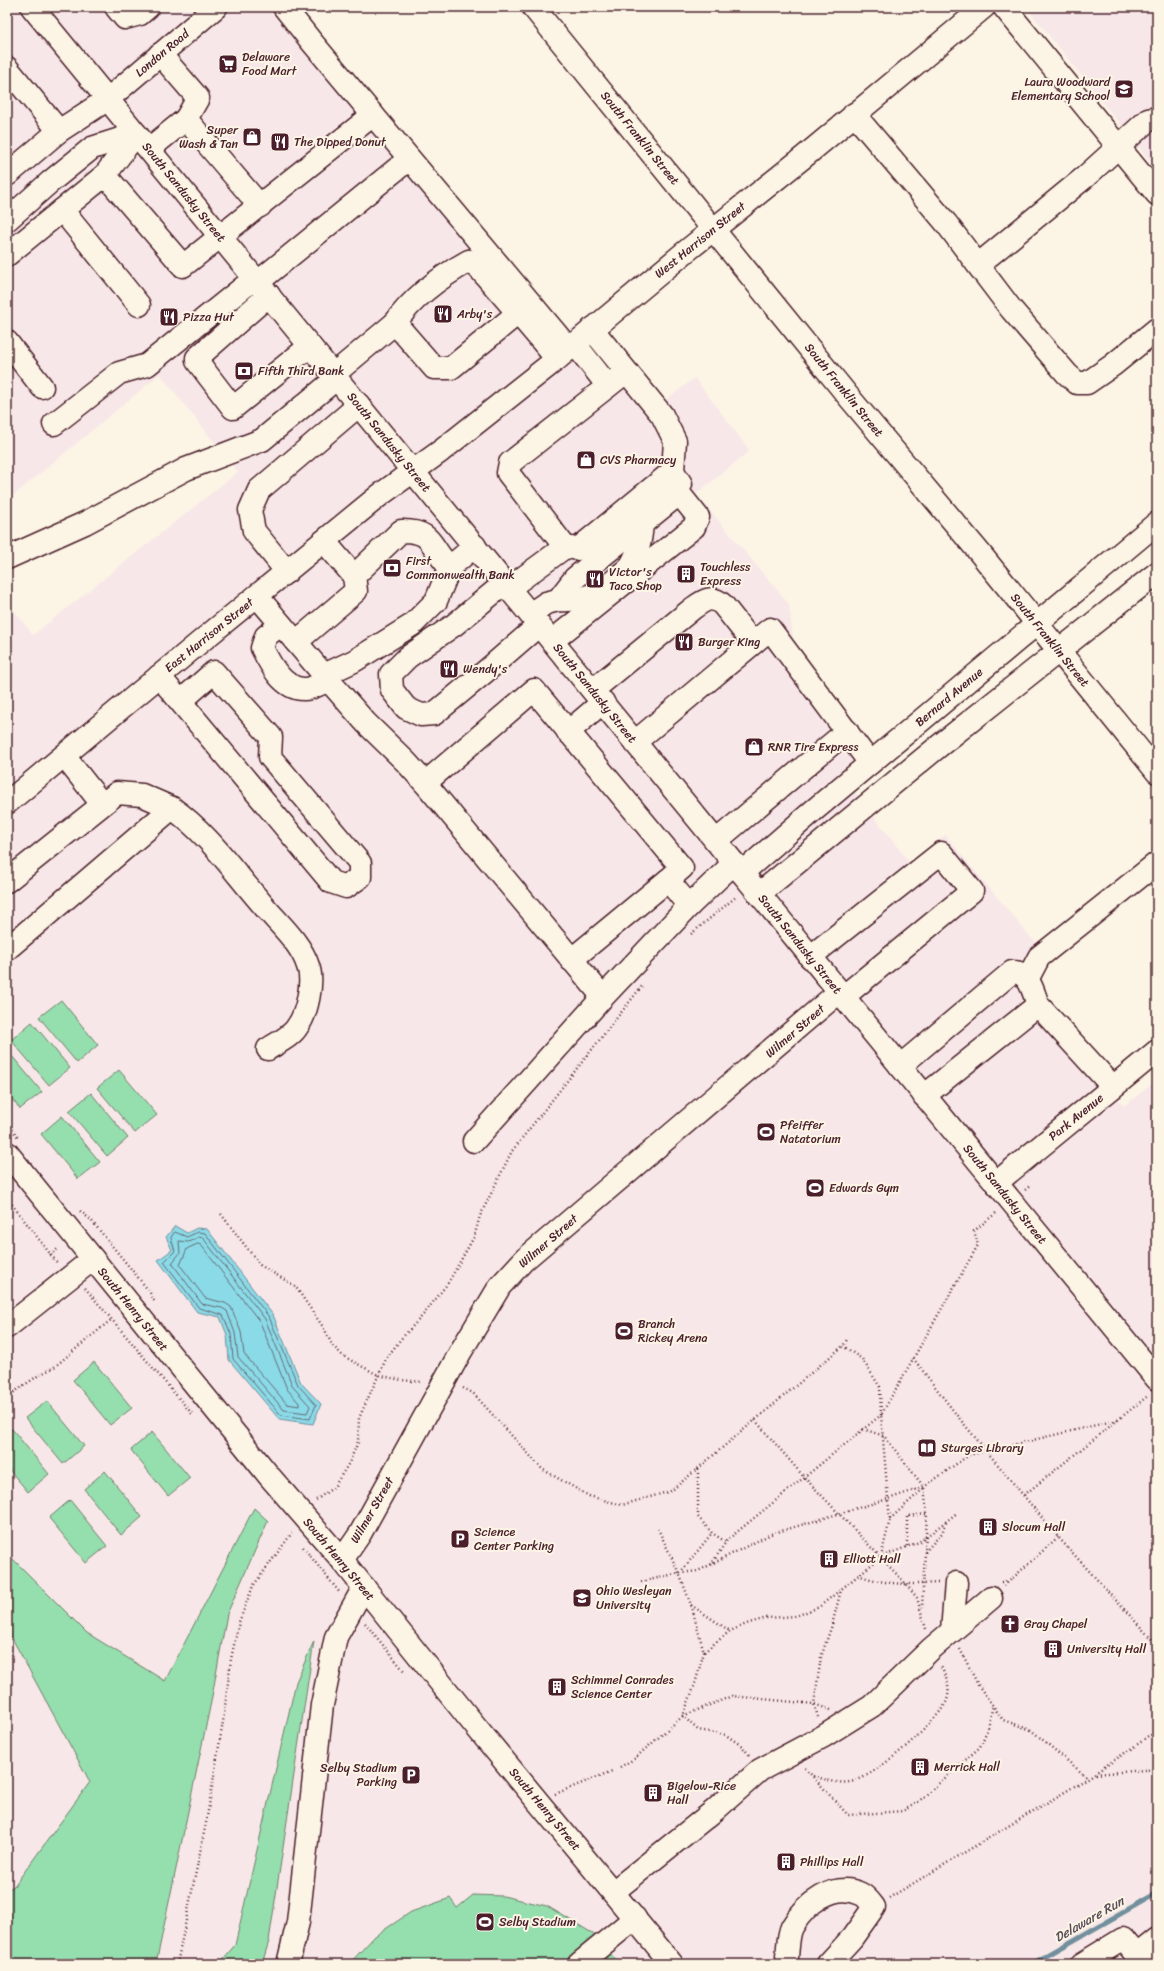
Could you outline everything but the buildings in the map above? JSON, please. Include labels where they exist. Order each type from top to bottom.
[{"type":"street","name":"South Sandusky Street","points":[[32,7],[996,1183],[1154,1386]]},
{"type":"street","points":[[116,7],[125,18],[140,14],[148,7]]},
{"type":"street","name":"London Road","points":[[7,175],[59,131],[108,99],[216,7]]},
{"type":"street","points":[[284,7],[567,351]]},
{"type":"street","name":"South Franklin Street","points":[[532,7],[714,229],[848,396],[979,552],[1157,772]]},
{"type":"street","name":"West Harrison Street","points":[[413,471],[441,452],[567,351],[984,7]]},
{"type":"street","points":[[1004,7],[1119,148],[1155,186]]},
{"type":"street","points":[[7,256],[106,175],[143,141],[186,119],[198,98],[160,54]]},
{"type":"street","points":[[7,68],[59,131]]},
{"type":"street","points":[[854,114],[979,264],[1011,309],[1067,374],[1077,383],[1087,383],[1113,365],[1157,328]]},
{"type":"street","points":[[111,182],[183,266],[373,116]]},
{"type":"street","points":[[979,264],[1119,148],[1148,120],[1157,118]]},
{"type":"street","points":[[186,119],[260,206]]},
{"type":"street","points":[[7,220],[50,182],[92,148],[143,141]]},
{"type":"street","points":[[54,424],[119,373],[147,365],[260,285],[409,159]]},
{"type":"street","points":[[50,182],[66,207],[139,305]]},
{"type":"street","points":[[7,558],[84,522],[186,469],[262,440],[395,323],[407,306],[440,278],[469,262],[478,267],[518,313],[567,351],[608,386]]},
{"type":"street","points":[[260,285],[197,358],[197,361],[233,408],[310,346]]},
{"type":"street","points":[[395,323],[434,368],[451,368],[518,313]]},
{"type":"street","points":[[592,329],[662,415],[675,441],[673,471],[681,483],[682,497],[698,517],[694,527],[540,626],[434,714],[421,715],[406,708],[392,690],[390,674],[408,657],[454,626],[507,585],[571,548],[673,471]]},
{"type":"street","points":[[7,342],[42,387]]},
{"type":"street","points":[[571,548],[508,473],[510,463],[626,372]]},
{"type":"street","points":[[287,572],[254,531],[250,510],[259,490],[359,405]]},
{"type":"street","name":"East Harrison Street","points":[[7,803],[380,495],[413,471]]},
{"type":"street","points":[[540,626],[546,603],[558,600],[575,578],[675,497],[682,497]]},
{"type":"street","name":"Bernard Avenue","points":[[474,1141],[603,997],[689,906],[870,763],[1157,523]]},
{"type":"street","points":[[354,576],[401,531],[414,531],[424,534],[435,548],[441,559],[450,567]]},
{"type":"street","points":[[296,642],[356,591],[354,576],[324,541]]},
{"type":"street","points":[[281,625],[266,636],[262,648],[277,672],[289,686],[305,689],[412,625],[436,601],[450,567],[475,546]]},
{"type":"street","points":[[759,894],[939,746],[1157,573]]},
{"type":"street","points":[[257,596],[366,723],[425,783],[603,997]]},
{"type":"street","points":[[568,732],[598,696],[692,609],[707,599],[717,600],[723,605],[753,643]]},
{"type":"street","points":[[635,742],[770,629],[870,763]]},
{"type":"street","points":[[159,676],[332,882],[346,887],[360,877],[360,863],[270,757],[271,737],[214,672],[181,701]]},
{"type":"street","points":[[425,783],[534,690],[682,868],[571,960]]},
{"type":"street","points":[[716,842],[846,731]]},
{"type":"street","points":[[64,756],[102,804]]},
{"type":"street","points":[[7,881],[117,793],[142,795],[172,808],[188,820],[205,837],[297,945],[309,966],[310,991],[304,1014],[297,1028],[268,1049]]},
{"type":"street","points":[[7,949],[172,808]]},
{"type":"street","name":"Wilmer Street","points":[[342,1560],[360,1534],[442,1385],[500,1286],[524,1260],[841,995],[882,965],[972,891],[941,853],[810,957]]},
{"type":"street","points":[[1028,978],[1039,957],[1157,863]]},
{"type":"street","points":[[668,880],[689,906]]},
{"type":"street","points":[[900,1066],[1012,972],[1019,971],[1028,978],[1038,1004],[1113,1087]]},
{"type":"street","points":[[924,1096],[1038,1004]]},
{"type":"street","name":"Park Avenue","points":[[996,1183],[1157,1052]]},
{"type":"street","name":"South Henry Street","points":[[7,1153],[270,1477],[342,1560],[468,1717],[672,1964]]},
{"type":"street","points":[[7,1327],[93,1259]]},
{"type":"street","points":[[952,1631],[956,1583]]},
{"type":"street","points":[[288,1964],[298,1922],[322,1704],[336,1637],[364,1587]]},
{"type":"street","points":[[613,1892],[715,1810],[760,1770],[824,1736],[872,1706],[931,1649],[952,1631],[992,1590]]},
{"type":"street","points":[[786,1958],[791,1928],[806,1908],[823,1895],[845,1889],[862,1894],[874,1907],[852,1938],[828,1964]]},
{"type":"street","points":[[579,1964],[635,1918]]},
{"type":"street","points":[[1082,1964],[1134,1953],[1157,1939]]},
{"type":"path","points":[[710,1565],[726,1542],[862,1429],[881,1415],[978,1244],[974,1231],[1031,1185]]},
{"type":"path","points":[[7,1198],[69,1278],[88,1290],[194,1417]]},
{"type":"path","points":[[221,1214],[260,1265],[295,1286],[325,1330],[332,1345],[343,1356],[378,1375],[402,1380],[442,1385],[455,1385],[473,1393],[542,1469],[589,1496],[622,1505],[671,1491],[843,1346],[848,1338]]},
{"type":"path","points":[[7,1397],[39,1375],[53,1368],[112,1319]]},
{"type":"path","points":[[843,1346],[862,1359],[880,1387],[890,1519],[881,1557]]},
{"type":"path","points":[[913,1358],[959,1418],[1058,1537],[1157,1645]]},
{"type":"path","points":[[1024,1495],[1118,1420],[1154,1386]]},
{"type":"path","points":[[755,1420],[804,1477],[881,1557],[917,1598],[922,1611],[931,1649],[945,1674],[949,1686],[948,1699],[941,1712],[931,1723],[876,1770],[865,1777],[854,1781],[836,1783],[813,1776]]},
{"type":"path","points":[[890,1519],[924,1488],[969,1455],[1118,1420]]},
{"type":"path","points":[[862,1429],[884,1436],[924,1488],[927,1514],[922,1611]]},
{"type":"path","points":[[698,1468],[698,1517],[712,1533],[726,1542]]},
{"type":"path","points":[[641,1582],[680,1573],[698,1571],[771,1534],[924,1488]]},
{"type":"path","points":[[704,1652],[730,1631],[749,1623],[767,1618],[796,1616],[818,1607],[881,1557],[919,1542],[957,1513]]},
{"type":"path","points":[[907,1546],[907,1516],[927,1514]]},
{"type":"path","points":[[925,1553],[942,1532],[947,1520]]},
{"type":"path","points":[[658,1529],[680,1573],[691,1605],[704,1652],[695,1684],[683,1716]]},
{"type":"path","points":[[680,1573],[712,1533]]},
{"type":"path","points":[[992,1590],[1008,1582],[1058,1537]]},
{"type":"path","points":[[858,1575],[878,1582],[923,1585],[956,1583]]},
{"type":"path","points":[[992,1590],[1008,1582]]},
{"type":"path","points":[[824,1736],[814,1704],[821,1657],[832,1625],[841,1589]]},
{"type":"path","points":[[691,1605],[730,1631]]},
{"type":"path","points":[[952,1631],[978,1685],[1003,1720],[1031,1730],[1088,1778]]},
{"type":"path","points":[[620,1767],[634,1759],[683,1716],[732,1696],[814,1704],[854,1718]]},
{"type":"path","points":[[792,1754],[848,1815],[903,1811],[918,1802],[980,1747],[988,1728],[993,1705]]},
{"type":"path","points":[[683,1716],[698,1730],[726,1735],[742,1746],[760,1770]]},
{"type":"path","points":[[874,1907],[1088,1778],[1157,1731]]},
{"type":"path","points":[[1094,1774],[1157,1769]]},
{"type":"path","points":[[555,1794],[612,1771]]},
{"type":"shaded area","name":"Ohio Wesleyan University","points":[[7,7],[289,7],[560,337],[593,312],[663,402],[695,378],[750,451],[696,494],[789,604],[794,648],[873,752],[843,777],[910,863],[945,835],[1048,958],[1024,975],[1124,1106],[1157,1080],[1157,1964],[1133,1964],[1110,1935],[1064,1964],[7,1964],[7,614],[13,609],[33,635],[238,472],[160,374],[7,501]]},
{"type":"shaded area","name":"Laura Woodward Elementary School","points":[[1026,7],[1157,7],[1157,170]]},
{"type":"green space","points":[[61,1000],[98,1045],[77,1063],[39,1017]]},
{"type":"green space","points":[[32,1022],[70,1068],[49,1085],[11,1040]]},
{"type":"green space","points":[[7,1050],[42,1092],[20,1109],[7,1093]]},
{"type":"green space","points":[[119,1070],[157,1115],[135,1133],[97,1088]]},
{"type":"green space","points":[[91,1093],[128,1138],[107,1156],[69,1111]]},
{"type":"green space","points":[[62,1116],[100,1162],[78,1179],[41,1134]]},
{"type":"green space","points":[[94,1362],[132,1408],[110,1425],[73,1380]]},
{"type":"green space","points":[[47,1401],[84,1446],[63,1464],[25,1418]]},
{"type":"green space","points":[[12,1429],[49,1474],[28,1492],[7,1467],[7,1433]]},
{"type":"green space","points":[[152,1432],[190,1478],[168,1496],[131,1450]]},
{"type":"green space","points":[[105,1471],[142,1517],[121,1535],[84,1489]]},
{"type":"green space","points":[[70,1500],[107,1546],[86,1563],[49,1518]]},
{"type":"green space","points":[[254,1508],[268,1521],[227,1614],[211,1702],[156,1964],[7,1964],[7,1890],[14,1886],[90,1782],[7,1629],[7,1553],[87,1633],[165,1681]]},
{"type":"green space","points":[[314,1641],[269,1941],[262,1964],[219,1964],[235,1945],[296,1682]]},
{"type":"green space","name":"Selby Stadium","points":[[473,1895],[503,1896],[547,1906],[592,1933],[620,1964],[349,1964],[375,1936],[411,1912],[450,1898],[457,1908]]},
{"type":"water","points":[[175,1226],[187,1233],[197,1228],[207,1229],[273,1315],[301,1383],[321,1404],[313,1424],[279,1419],[229,1360],[227,1335],[220,1317],[197,1312],[158,1260],[172,1250],[166,1237]]},
{"type":"waterway","name":"Delaware Run","points":[[1032,1964],[1157,1893]]},
{"type":"place","name":"Delaware Food Mart","points":[[228,64]]},
{"type":"place","name":"Laura Woodward Elementary School","points":[[1124,89]]},
{"type":"place","name":"Super Wash & Tan","points":[[252,137]]},
{"type":"place","name":"The Dipped Donut","points":[[280,142]]},
{"type":"place","name":"Arby's","points":[[443,314]]},
{"type":"place","name":"Pizza Hut","points":[[169,317]]},
{"type":"place","name":"Fifth Third Bank","points":[[244,371]]},
{"type":"place","name":"CVS Pharmacy","points":[[586,460]]},
{"type":"place","name":"First Commonwealth Bank","points":[[392,568]]},
{"type":"place","name":"Touchless Express","points":[[686,574]]},
{"type":"place","name":"Victor's Taco Shop","points":[[595,579]]},
{"type":"place","name":"Burger King","points":[[684,642]]},
{"type":"place","name":"Wendy's","points":[[449,669]]},
{"type":"place","name":"RNR Tire Express","points":[[754,747]]},
{"type":"place","name":"Pfeiffer Natatorium","points":[[766,1132]]},
{"type":"place","name":"Edwards Gym","points":[[815,1188]]},
{"type":"place","name":"Branch Rickey Arena","points":[[624,1331]]},
{"type":"place","name":"Sturges Library","points":[[927,1448]]},
{"type":"place","name":"Slocum Hall","points":[[988,1527]]},
{"type":"place","name":"Science Center Parking","points":[[460,1539]]},
{"type":"place","name":"Elliott Hall","points":[[829,1559]]},
{"type":"place","name":"Ohio Wesleyan University","points":[[582,1598]]},
{"type":"place","name":"Gray Chapel","points":[[1010,1624]]},
{"type":"place","name":"University Hall","points":[[1053,1649]]},
{"type":"place","name":"Schimmel Conrades Science Center","points":[[557,1687]]},
{"type":"place","name":"Merrick Hall","points":[[920,1767]]},
{"type":"place","name":"Selby Stadium Parking","points":[[411,1775]]},
{"type":"place","name":"Bigelow-Rice Hall","points":[[653,1793]]},
{"type":"place","name":"Phillips Hall","points":[[786,1862]]},
{"type":"place","name":"Selby Stadium","points":[[485,1922]]}]
